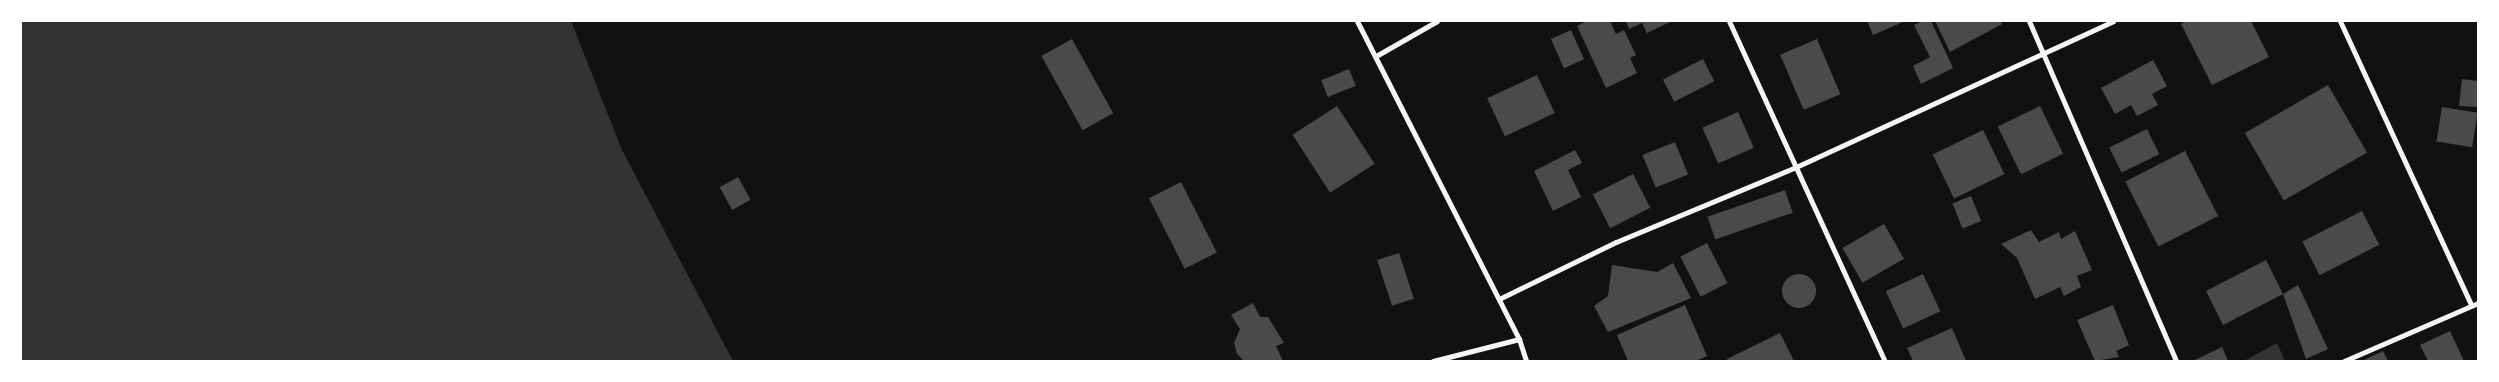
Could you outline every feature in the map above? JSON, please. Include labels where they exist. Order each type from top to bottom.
[{"type":"street","points":[[1357,21],[1519,339],[1526,361]]},
{"type":"street","points":[[1376,56],[1437,21]]},
{"type":"street","points":[[1729,21],[1885,361]]},
{"type":"street","points":[[2029,21],[2176,361]]},
{"type":"street","points":[[1499,299],[1616,242],[1796,168],[2042,51],[2113,21]]},
{"type":"street","points":[[2340,21],[2471,305]]},
{"type":"street","points":[[2344,361],[2478,303]]},
{"type":"street","points":[[1433,361],[1519,339]]},
{"type":"shaded area","points":[[21,21],[571,21],[622,150],[733,361],[21,361]]},
{"type":"shaded area","points":[[2277,343],[2285,361],[2244,361]]},
{"type":"building","points":[[1587,21],[1610,21],[1616,34],[1624,30],[1636,55],[1630,58],[1637,73],[1606,88],[1577,26]]},
{"type":"building","points":[[1626,21],[1672,21],[1647,33],[1642,23],[1629,29]]},
{"type":"building","points":[[1867,21],[1905,21],[1873,35]]},
{"type":"building","points":[[1923,21],[1931,21],[1953,68],[1921,84],[1913,66],[1930,57],[1914,25]]},
{"type":"building","points":[[1935,21],[2001,21],[2002,24],[1950,52]]},
{"type":"building","points":[[2186,21],[2251,21],[2269,57],[2212,85],[2181,24]]},
{"type":"building","points":[[1571,30],[1584,59],[1564,68],[1551,39]]},
{"type":"building","points":[[1072,39],[1113,113],[1083,130],[1041,56]]},
{"type":"building","points":[[1817,39],[1840,94],[1804,110],[1780,55]]},
{"type":"building","points":[[1703,59],[1714,81],[1674,102],[1663,79]]},
{"type":"building","points":[[2153,60],[2167,86],[2152,94],[2158,105],[2137,116],[2131,105],[2115,114],[2101,88]]},
{"type":"building","points":[[1349,69],[1356,86],[1328,97],[1321,80]]},
{"type":"building","points":[[1537,75],[1555,113],[1505,136],[1487,98]]},
{"type":"building","points":[[2462,79],[2478,81],[2478,107],[2459,106]]},
{"type":"building","points":[[2328,85],[2367,153],[2284,201],[2245,133]]},
{"type":"building","points":[[1337,106],[1375,164],[1330,193],[1293,135]]},
{"type":"building","points":[[2040,106],[2063,154],[2021,174],[1998,127]]},
{"type":"building","points":[[2442,107],[2478,113],[2472,147],[2437,142]]},
{"type":"building","points":[[1738,112],[1754,148],[1718,163],[1702,128]]},
{"type":"building","points":[[2147,129],[2159,154],[2122,173],[2109,147]]},
{"type":"building","points":[[1983,130],[2004,174],[1954,199],[1933,155]]},
{"type":"building","points":[[1675,142],[1688,174],[1656,188],[1643,155]]},
{"type":"building","points":[[1575,150],[1582,163],[1568,170],[1581,197],[1553,211],[1534,171]]},
{"type":"building","points":[[2185,151],[2218,216],[2158,246],[2125,181]]},
{"type":"building","points":[[1633,174],[1650,208],[1610,228],[1593,194]]},
{"type":"building","points":[[738,177],[751,200],[732,210],[720,187]]},
{"type":"building","points":[[1181,182],[1217,252],[1185,269],[1149,198]]},
{"type":"building","points":[[1785,190],[1793,213],[1715,239],[1707,217]]},
{"type":"building","points":[[1971,196],[1981,221],[1963,229],[1952,203]]},
{"type":"building","points":[[2362,211],[2379,245],[2320,275],[2302,241]]},
{"type":"building","points":[[1884,224],[1904,259],[1862,283],[1842,248]]},
{"type":"building","points":[[2031,230],[2039,242],[2059,232],[2061,239],[2075,231],[2092,270],[2077,276],[2081,287],[2064,296],[2060,287],[2035,299],[2017,258],[2001,244]]},
{"type":"building","points":[[1707,243],[1727,283],[1701,297],[1680,257]]},
{"type":"building","points":[[1399,253],[1414,299],[1392,306],[1377,260]]},
{"type":"building","points":[[2266,260],[2283,294],[2223,325],[2206,291]]},
{"type":"building","points":[[1673,263],[1691,298],[1608,332],[1594,306],[1608,296],[1612,265],[1657,272]]},
{"type":"building","points":[[1799,274],[1811,279],[1816,291],[1811,303],[1799,308],[1787,303],[1782,291],[1787,279]]},
{"type":"building","points":[[1923,274],[1940,311],[1903,328],[1886,291]]},
{"type":"building","points":[[2298,285],[2328,349],[2306,359],[2283,294]]},
{"type":"building","points":[[1253,303],[1260,317],[1268,317],[1284,343],[1276,346],[1283,361],[1244,361],[1237,354],[1234,343],[1240,329],[1231,315]]},
{"type":"building","points":[[1685,305],[1707,356],[1696,361],[1628,361],[1617,335]]},
{"type":"building","points":[[2113,305],[2129,345],[2116,351],[2119,357],[2095,361],[2077,320]]},
{"type":"building","points":[[1952,328],[1966,361],[1913,361],[1907,348]]},
{"type":"building","points":[[2450,331],[2464,361],[2428,361],[2420,345]]},
{"type":"building","points":[[1780,333],[1794,361],[1728,361],[1727,359]]},
{"type":"building","points":[[2222,347],[2228,361],[2193,361]]},
{"type":"building","points":[[2383,351],[2388,361],[2362,361]]}]
